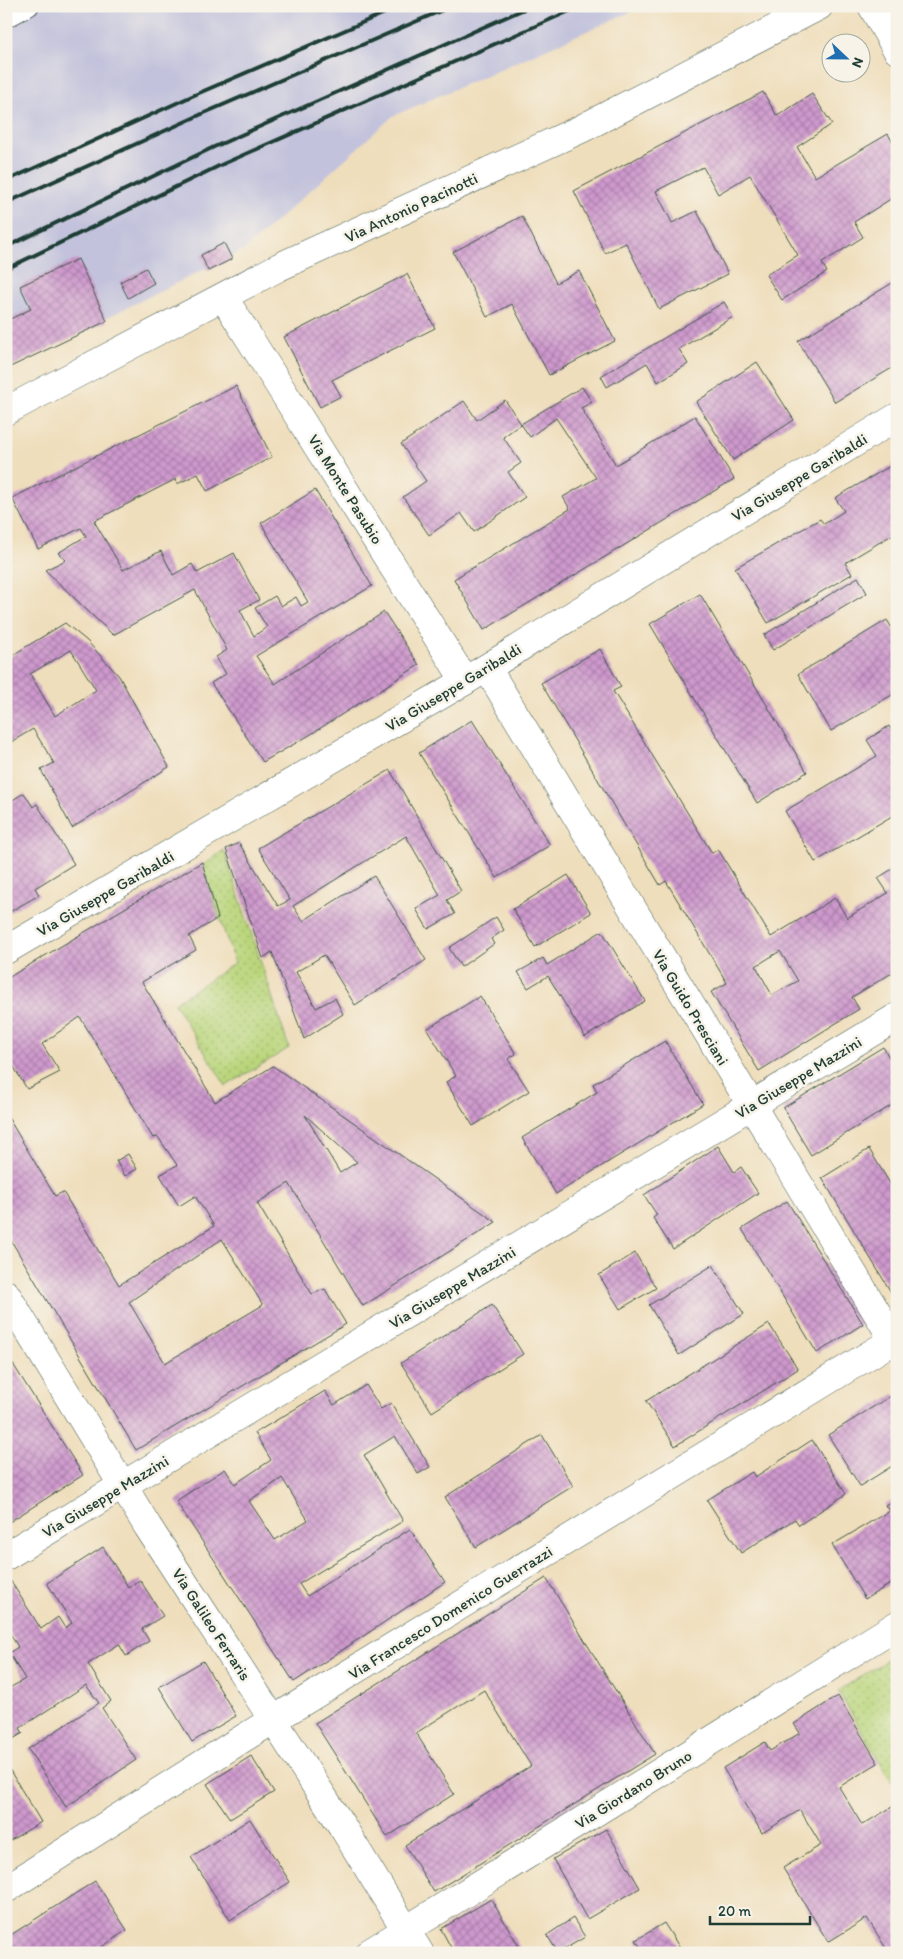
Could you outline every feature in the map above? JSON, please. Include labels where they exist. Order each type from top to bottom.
[{"type":"street","name":"Via Antonio Pacinotti","points":[[6,411],[224,298],[279,267],[581,129],[818,6]]},
{"type":"street","points":[[872,6],[897,50]]},
{"type":"street","name":"Via Monte Pasubio","points":[[224,298],[476,674]]},
{"type":"street","name":"Via Giuseppe Garibaldi","points":[[6,950],[476,674],[897,418]]},
{"type":"street","name":"Via Guido Presciani","points":[[476,674],[751,1106],[896,1341]]},
{"type":"street","name":"Via Giuseppe Mazzini","points":[[6,1556],[897,1017]]},
{"type":"street","name":"Via Galileo Ferraris","points":[[6,1294],[148,1527],[274,1720],[413,1942]]},
{"type":"street","name":"Via Francesco Domenico Guerrazzi","points":[[6,1890],[274,1720],[896,1341]]},
{"type":"street","name":"Via Giordano Bruno","points":[[369,1953],[413,1942],[897,1625]]},
{"type":"lane","points":[[6,18],[29,6]]},
{"type":"shaded area","points":[[6,6],[644,6],[393,116],[244,250],[6,367]]},
{"type":"green space","points":[[224,850],[289,1048],[226,1086],[174,1003],[235,963],[202,866]]},
{"type":"green space","points":[[897,1654],[897,1790],[838,1691]]},
{"type":"building","points":[[763,92],[777,116],[812,94],[832,124],[797,147],[815,177],[888,134],[897,149],[897,195],[854,222],[863,237],[822,263],[827,272],[782,300],[766,275],[798,255],[750,175],[718,194],[703,167],[656,191],[672,223],[697,211],[728,274],[659,309],[626,243],[605,253],[574,191]]},
{"type":"building","points":[[522,216],[556,283],[579,271],[615,341],[549,375],[512,304],[487,317],[453,252]]},
{"type":"building","points":[[224,243],[232,259],[208,271],[201,255]]},
{"type":"building","points":[[78,259],[107,321],[6,369],[6,321],[31,309],[20,286]]},
{"type":"building","points":[[146,268],[154,283],[128,298],[120,282]]},
{"type":"building","points":[[407,274],[435,328],[332,380],[341,396],[320,407],[284,337]]},
{"type":"building","points":[[897,280],[897,365],[835,402],[798,341]]},
{"type":"building","points":[[724,302],[733,317],[679,349],[688,364],[658,382],[647,363],[607,387],[601,376]]},
{"type":"building","points":[[757,362],[794,420],[733,460],[696,402]]},
{"type":"building","points":[[236,386],[272,457],[207,491],[198,474],[177,484],[176,479],[94,521],[123,570],[161,551],[173,575],[192,564],[197,573],[234,553],[259,600],[240,610],[254,636],[267,627],[255,608],[275,596],[281,606],[296,597],[301,606],[308,602],[261,523],[315,490],[372,586],[256,656],[275,684],[384,612],[419,665],[308,736],[263,762],[211,683],[226,674],[216,657],[227,650],[195,590],[113,635],[45,570],[66,560],[58,553],[86,536],[81,528],[38,549],[12,498]]},
{"type":"building","points":[[582,387],[592,402],[581,408],[616,465],[695,416],[734,479],[484,630],[454,579],[570,509],[563,497],[596,478],[556,418],[530,437],[521,424]]},
{"type":"building","points":[[505,400],[521,424],[503,437],[521,463],[508,472],[525,497],[474,532],[461,513],[429,535],[403,497],[426,481],[401,444],[464,401],[477,420]]},
{"type":"building","points":[[897,462],[897,532],[845,563],[852,574],[768,623],[735,568],[820,519],[824,524],[844,511],[835,498]]},
{"type":"building","points":[[858,577],[867,593],[773,650],[764,635]]},
{"type":"building","points":[[700,594],[807,772],[757,803],[650,624]]},
{"type":"building","points":[[887,620],[897,636],[897,692],[831,731],[798,674]]},
{"type":"building","points":[[65,623],[87,641],[119,676],[169,767],[72,828],[41,770],[54,763],[33,729],[6,745],[6,659]],"holes":[[[71,650],[96,690],[55,716],[30,674]]]},
{"type":"building","points":[[600,649],[621,687],[613,691],[712,853],[718,849],[771,937],[835,898],[847,918],[888,893],[878,878],[897,866],[897,970],[852,997],[859,1009],[759,1071],[711,992],[727,983],[666,881],[660,885],[541,683]],"holes":[[[780,951],[798,981],[772,995],[756,966]]]},
{"type":"building","points":[[472,720],[550,845],[497,878],[419,753]]},
{"type":"building","points":[[889,726],[897,739],[897,813],[815,862],[785,811],[877,756],[867,740]]},
{"type":"building","points":[[390,770],[461,891],[447,900],[455,914],[428,929],[416,909],[440,895],[406,836],[293,906],[303,921],[374,876],[426,960],[355,1005],[324,955],[296,972],[316,1008],[335,998],[343,1014],[304,1039],[272,952],[263,958],[226,849],[239,843],[278,906],[290,900],[258,848]]},
{"type":"building","points":[[24,793],[33,807],[37,804],[74,864],[35,888],[39,895],[6,914],[6,804]]},
{"type":"building","points":[[202,862],[218,918],[189,936],[196,950],[142,982],[215,1102],[273,1066],[496,1222],[363,1306],[289,1183],[257,1203],[312,1294],[325,1289],[346,1324],[136,1450],[6,1232],[6,1114],[55,1196],[63,1192],[119,1285],[214,1226],[195,1196],[179,1206],[160,1175],[177,1165],[158,1137],[153,1138],[80,1017],[42,1044],[60,1072],[27,1089],[6,1054],[6,979]],"holes":[[[305,1115],[357,1162],[340,1173]],[[222,1239],[263,1305],[165,1363],[129,1302]]]},
{"type":"building","points":[[568,875],[591,913],[535,947],[513,909]]},
{"type":"building","points":[[496,917],[504,930],[491,939],[494,944],[461,967],[449,948]]},
{"type":"building","points":[[602,931],[645,1001],[585,1037],[548,976],[528,988],[518,972],[543,958],[547,965]]},
{"type":"building","points":[[480,996],[516,1054],[508,1059],[529,1091],[473,1126],[446,1082],[456,1076],[427,1029]]},
{"type":"building","points":[[665,1041],[703,1104],[556,1194],[522,1138],[597,1092],[593,1084]]},
{"type":"building","points":[[883,1047],[897,1070],[897,1102],[811,1155],[783,1108]]},
{"type":"building","points":[[718,1146],[734,1172],[741,1167],[758,1193],[673,1249],[653,1218],[657,1215],[644,1195]]},
{"type":"building","points":[[869,1149],[897,1195],[897,1302],[822,1178]]},
{"type":"building","points":[[128,1154],[137,1169],[125,1176],[116,1161]]},
{"type":"building","points":[[787,1201],[863,1324],[817,1353],[742,1229]]},
{"type":"building","points":[[635,1253],[656,1288],[620,1309],[599,1275]]},
{"type":"building","points":[[713,1265],[744,1314],[679,1355],[649,1305]]},
{"type":"building","points":[[492,1305],[523,1354],[432,1412],[401,1363]]},
{"type":"building","points":[[769,1324],[798,1369],[675,1446],[646,1401]]},
{"type":"building","points":[[6,1353],[83,1475],[6,1524]]},
{"type":"building","points":[[366,1385],[381,1409],[391,1403],[430,1467],[418,1474],[395,1436],[364,1455],[403,1521],[299,1584],[307,1596],[410,1529],[445,1582],[294,1682],[176,1501],[225,1469],[235,1484],[271,1460],[255,1433],[325,1391],[334,1405]],"holes":[[[282,1478],[308,1520],[275,1540],[249,1501]]]},
{"type":"building","points":[[894,1394],[897,1399],[897,1463],[860,1486],[828,1435]]},
{"type":"building","points":[[542,1435],[573,1486],[476,1547],[445,1497]]},
{"type":"building","points":[[812,1440],[846,1494],[799,1525],[795,1519],[741,1553],[707,1500],[752,1472],[755,1477]]},
{"type":"building","points":[[897,1498],[897,1580],[865,1599],[832,1545],[889,1511],[885,1505]]},
{"type":"building","points":[[103,1547],[128,1587],[140,1580],[163,1616],[142,1629],[149,1641],[126,1656],[119,1644],[88,1664],[111,1701],[102,1708],[136,1760],[66,1807],[28,1749],[99,1703],[86,1685],[20,1728],[23,1733],[6,1743],[6,1690],[25,1679],[9,1653],[18,1647],[6,1627],[6,1582],[10,1580],[41,1629],[58,1617],[65,1628],[72,1623],[47,1583]]},
{"type":"building","points":[[546,1578],[655,1754],[434,1892],[405,1845],[531,1766],[484,1690],[416,1733],[454,1794],[387,1837],[315,1723]]},
{"type":"building","points":[[203,1661],[236,1716],[192,1742],[159,1687]]},
{"type":"building","points":[[838,1696],[878,1763],[839,1787],[862,1825],[897,1804],[897,1953],[889,1953],[867,1918],[828,1942],[783,1868],[821,1845],[800,1810],[762,1833],[723,1768],[765,1742],[770,1751],[800,1733],[794,1724]]},
{"type":"building","points":[[251,1756],[274,1792],[230,1819],[207,1784]]},
{"type":"building","points":[[6,1764],[41,1822],[6,1843]]},
{"type":"building","points":[[250,1819],[290,1882],[230,1920],[191,1857]]},
{"type":"building","points":[[606,1829],[640,1888],[587,1919],[553,1859]]},
{"type":"building","points":[[95,1881],[127,1930],[93,1953],[13,1953],[6,1943],[6,1938]]},
{"type":"building","points":[[491,1899],[523,1953],[454,1953],[441,1929]]},
{"type":"building","points":[[573,1918],[585,1937],[558,1953],[547,1935]]},
{"type":"building","points":[[664,1923],[683,1953],[644,1953],[636,1940]]},
{"type":"building","points":[[533,1948],[535,1953],[523,1953]]},
{"type":"railway","points":[[6,181],[192,96],[401,6]]},
{"type":"railway","points":[[6,203],[202,114],[452,6]]},
{"type":"railway","points":[[6,247],[214,147],[531,6]]},
{"type":"railway","points":[[6,269],[223,164],[581,6]]}]
